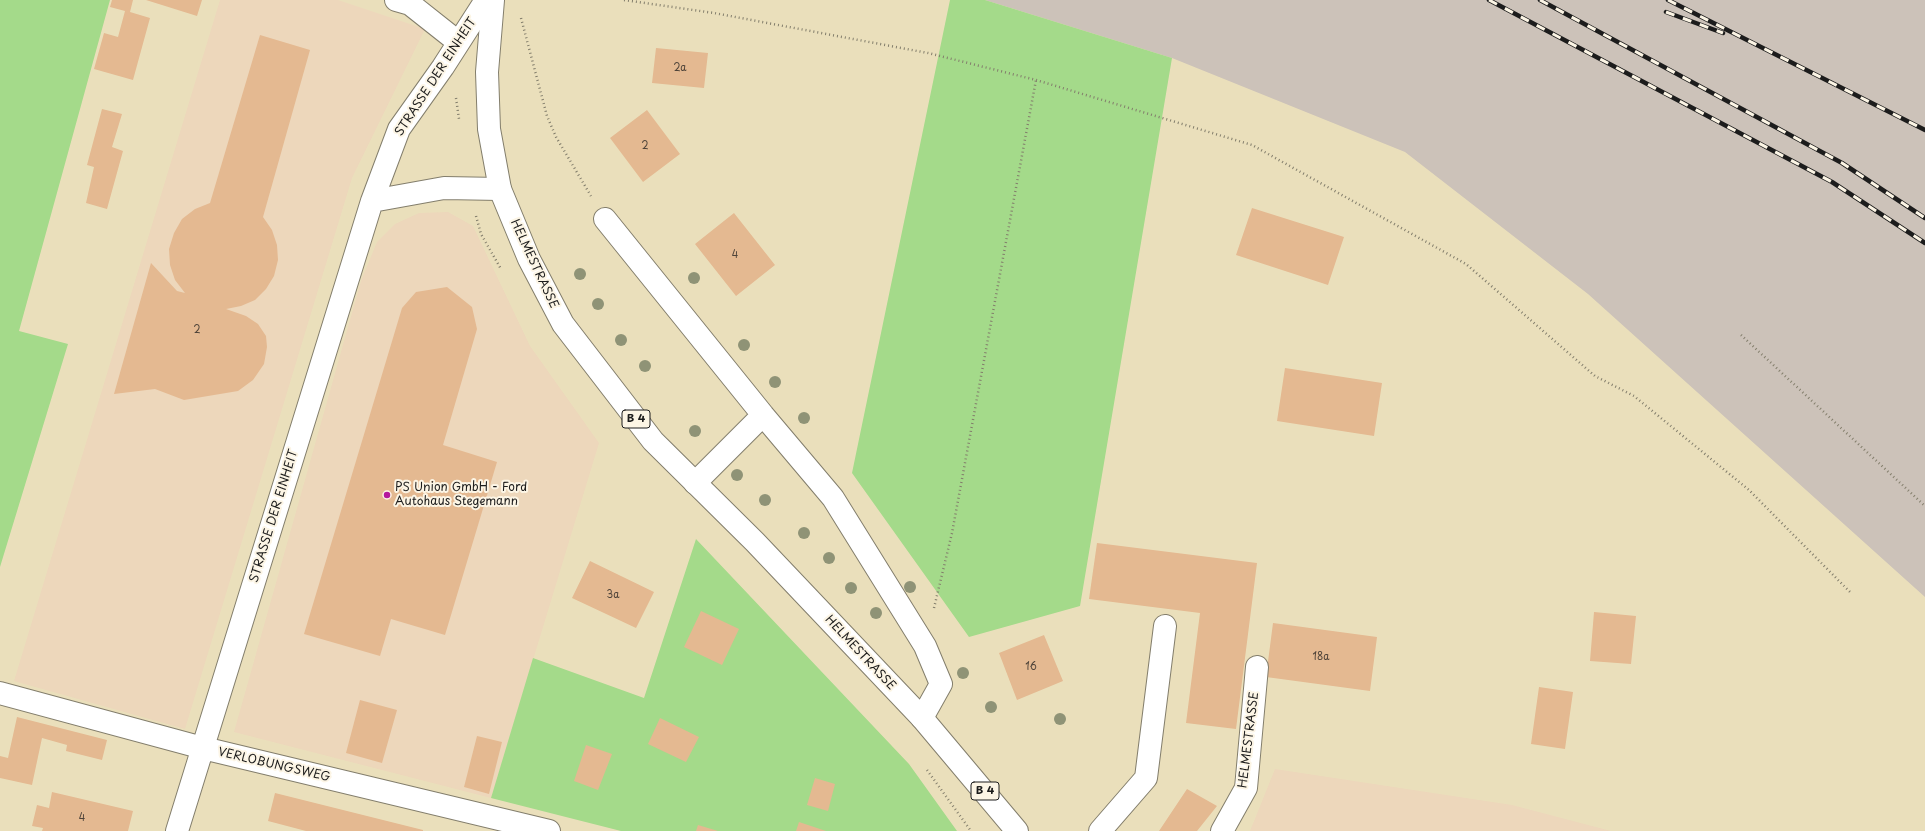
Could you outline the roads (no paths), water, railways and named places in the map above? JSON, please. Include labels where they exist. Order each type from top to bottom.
[{"type":"street","points":[[396,0],[410,4],[458,42]]},
{"type":"street","name":"STRASSE DER EINHEIT","points":[[177,831],[372,201],[399,129],[443,67],[486,0]]},
{"type":"street","name":"HELMESTRASSE","points":[[493,0],[487,72],[489,129],[500,190],[529,259],[563,324],[653,441],[754,542],[922,718],[1017,831]]},
{"type":"street","points":[[372,201],[444,188],[500,190]]},
{"type":"street","points":[[605,219],[763,415],[833,498],[924,646],[941,684],[922,718]]},
{"type":"street","points":[[695,482],[763,415]]},
{"type":"street","points":[[1100,831],[1146,778],[1165,626]]},
{"type":"street","name":"HELMESTRASSE","points":[[1222,831],[1246,788],[1257,667]]},
{"type":"street","name":"VERLOBUNGSWEG","points":[[0,693],[203,748],[549,831]]},
{"type":"railway","points":[[1489,0],[1832,182],[1925,243]]},
{"type":"railway","points":[[1540,0],[1842,163],[1925,218]]},
{"type":"railway","points":[[1668,0],[1925,130]]},
{"type":"railway","points":[[1666,12],[1723,33]]},
{"type":"place","name":"PS Union GmbH - Ford Autohaus Stegemann","points":[[387,495]]}]
